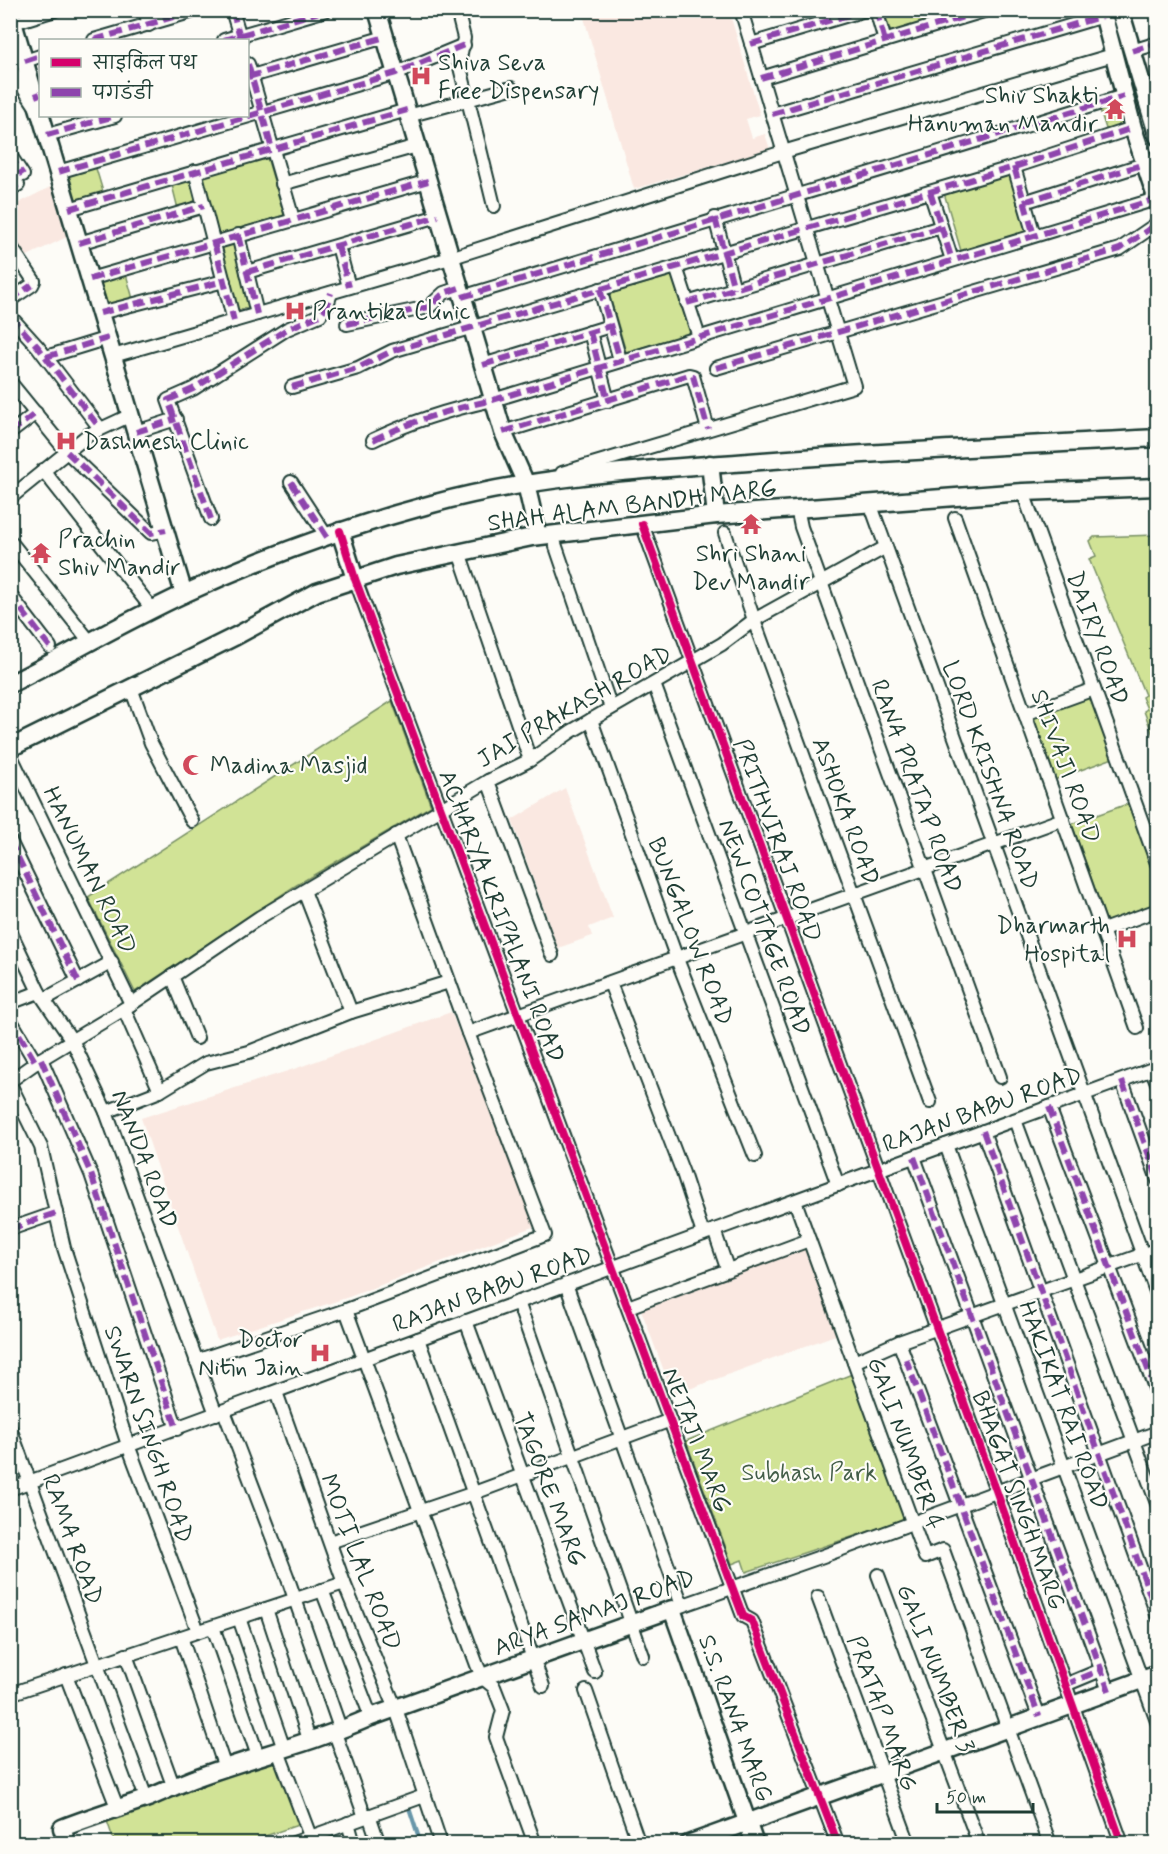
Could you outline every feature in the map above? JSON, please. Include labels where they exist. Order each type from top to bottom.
[{"type":"street","points":[[39,106],[12,18],[55,10]]},
{"type":"street","points":[[145,10],[149,25]]},
{"type":"street","points":[[98,39],[197,10]]},
{"type":"street","points":[[232,10],[240,38],[326,10]]},
{"type":"street","points":[[377,10],[503,432],[526,484],[611,708]]},
{"type":"street","points":[[458,10],[464,45],[459,63],[494,206]]},
{"type":"street","points":[[526,484],[854,386],[741,10]]},
{"type":"street","points":[[751,44],[865,10]]},
{"type":"street","points":[[876,10],[885,40]]},
{"type":"street","points":[[761,78],[987,10]]},
{"type":"street","points":[[1124,12],[1131,51],[1158,137]]},
{"type":"street","points":[[373,440],[419,420],[493,400],[1034,235],[1157,201],[1133,128],[1102,13],[772,114]]},
{"type":"street","points":[[292,219],[249,73],[385,37]]},
{"type":"street","points":[[113,356],[450,258],[783,152],[1158,43]]},
{"type":"street","points":[[249,116],[396,73],[464,45]]},
{"type":"street","points":[[69,209],[272,149],[511,88]]},
{"type":"street","points":[[347,324],[429,307],[444,293],[460,292],[1124,96]]},
{"type":"street","points":[[42,117],[184,594]]},
{"type":"street","points":[[47,135],[112,117]]},
{"type":"street","points":[[58,172],[244,117]]},
{"type":"street","points":[[292,387],[357,368],[392,351],[1014,167],[1133,128]]},
{"type":"street","points":[[282,184],[417,146]]},
{"type":"street","points":[[10,155],[17,183]]},
{"type":"street","points":[[1024,202],[1144,164]]},
{"type":"street","points":[[1014,167],[1034,235]]},
{"type":"street","points":[[195,171],[234,321]]},
{"type":"street","points":[[90,279],[428,180]]},
{"type":"street","points":[[930,192],[952,260]]},
{"type":"street","points":[[79,243],[204,206]]},
{"type":"street","points":[[247,272],[438,216]]},
{"type":"street","points":[[715,218],[734,289]]},
{"type":"street","points":[[716,368],[1120,249],[1158,223]]},
{"type":"street","points":[[687,303],[941,227]]},
{"type":"street","points":[[238,235],[257,314]]},
{"type":"street","points":[[10,245],[34,281],[32,285],[10,300]]},
{"type":"street","points":[[338,246],[349,287]]},
{"type":"street","points":[[676,267],[699,337]]},
{"type":"street","points":[[100,313],[224,281]]},
{"type":"street","points":[[600,289],[620,360]]},
{"type":"street","points":[[211,519],[168,400],[193,389],[287,329],[320,315],[327,305],[330,292]]},
{"type":"street","points":[[10,316],[46,357],[99,427]]},
{"type":"street","points":[[483,365],[610,326]]},
{"type":"street","points":[[590,332],[608,401]]},
{"type":"street","points":[[46,357],[108,338]]},
{"type":"street","points":[[503,432],[693,376],[708,429]]},
{"type":"street","points":[[11,384],[67,452],[151,533],[165,530]]},
{"type":"street","points":[[10,433],[36,413]]},
{"type":"street","points":[[10,498],[99,427],[176,419]]},
{"type":"street","name":"SHAH ALAM BANDH MARG","points":[[10,684],[184,594],[333,534],[434,503],[526,484],[630,471],[832,455],[1158,438]]},
{"type":"street","points":[[630,471],[635,451]]},
{"type":"street","points":[[710,465],[716,515]]},
{"type":"street","points":[[43,470],[153,610]]},
{"type":"street","points":[[291,482],[333,534],[355,579]]},
{"type":"street","name":"SHAH ALAM BANDH MARG","points":[[10,748],[317,592],[396,566],[545,536],[716,515],[1023,492],[1158,487]]},
{"type":"street","name":"DAIRY ROAD","points":[[1023,492],[1158,866]]},
{"type":"street","name":"LORD KRISHNA ROAD","points":[[870,504],[1158,1297]]},
{"type":"street","name":"RANA PRATAP ROAD","points":[[797,508],[801,527],[1000,1077]]},
{"type":"street","name":"SHIVAJI ROAD","points":[[955,518],[1137,1028]]},
{"type":"street","name":"PRITHVIRAJ ROAD","points":[[642,524],[878,1170]]},
{"type":"street","name":"ASHOKA ROAD","points":[[725,533],[754,620],[930,1102]]},
{"type":"street","points":[[10,541],[91,643]]},
{"type":"street","name":"JAI PRAKASH ROAD","points":[[10,1083],[39,1061],[73,1042],[242,928],[441,808],[530,760],[591,720],[692,661],[754,620],[886,547]]},
{"type":"street","points":[[459,552],[530,760]]},
{"type":"street","name":"ACHARYA KRIPALANI ROAD","points":[[355,579],[614,1267]]},
{"type":"street","points":[[10,595],[51,647]]},
{"type":"street","name":"NEW COTTAGE ROAD","points":[[654,684],[838,1185]]},
{"type":"street","points":[[131,688],[151,743],[192,821]]},
{"type":"street","points":[[1024,714],[1094,689]]},
{"type":"street","name":"BUNGALOW ROAD","points":[[591,720],[677,959],[755,1155]]},
{"type":"street","name":"HANUMAN ROAD","points":[[10,754],[112,962],[160,1091]]},
{"type":"street","name":"ACHARYA KRIPALANI ROAD","points":[[488,781],[552,955]]},
{"type":"street","points":[[468,1033],[1063,819]]},
{"type":"street","points":[[196,1361],[346,1310],[545,1235],[396,835]]},
{"type":"street","points":[[10,841],[78,981]]},
{"type":"street","points":[[304,891],[351,1012]]},
{"type":"street","points":[[1102,930],[1158,910]]},
{"type":"street","name":"NANDA ROAD","points":[[10,931],[42,996],[73,1042],[106,1112],[196,1361],[220,1413],[294,1599],[367,1816],[379,1844]]},
{"type":"street","points":[[10,1004],[42,996],[78,981],[112,962]]},
{"type":"street","points":[[172,976],[197,1038]]},
{"type":"street","points":[[106,1112],[160,1091],[206,1063],[249,1052],[351,1012],[449,982]]},
{"type":"street","points":[[610,983],[683,1173],[708,1232],[726,1264]]},
{"type":"street","points":[[10,1018],[39,1061],[91,1174],[177,1429]]},
{"type":"street","points":[[1155,1069],[1158,1085]]},
{"type":"street","name":"RAJAN BABU ROAD","points":[[10,1489],[1155,1069]]},
{"type":"street","points":[[1122,1081],[1158,1180]]},
{"type":"street","name":"SWARN SINGH ROAD","points":[[10,1083],[41,1147],[64,1248],[129,1445],[198,1631]]},
{"type":"street","points":[[1049,1107],[1158,1396]]},
{"type":"street","points":[[1015,1120],[1158,1506]]},
{"type":"street","points":[[983,1131],[1158,1617]]},
{"type":"street","name":"HAKIKAT RAI ROAD","points":[[946,1145],[1064,1465],[1150,1677],[1158,1724]]},
{"type":"street","points":[[914,1157],[1109,1691]]},
{"type":"street","name":"BHAGAT SINGH MARG","points":[[878,1170],[996,1490],[1122,1844]]},
{"type":"street","name":"GALI NUMBER 4","points":[[795,1201],[925,1557],[943,1550],[1050,1844]]},
{"type":"street","points":[[10,1229],[56,1213]]},
{"type":"street","points":[[628,1307],[809,1240]]},
{"type":"street","points":[[854,1362],[899,1342],[1041,1293],[1158,1249]]},
{"type":"street","name":"NETAJI MARG","points":[[614,1267],[668,1421],[743,1616],[752,1621],[838,1844]]},
{"type":"street","points":[[566,1284],[621,1438],[677,1607]]},
{"type":"street","points":[[518,1302],[643,1656]]},
{"type":"street","points":[[346,1310],[483,1678],[494,1686],[503,1710],[496,1737],[535,1844]]},
{"type":"street","name":"TAGORE MARG","points":[[466,1321],[521,1475],[586,1641],[595,1672]]},
{"type":"street","points":[[418,1339],[543,1686]]},
{"type":"street","points":[[899,1342],[1039,1716]]},
{"type":"street","name":"MOTI LAL ROAD","points":[[276,1392],[344,1583],[396,1709],[441,1844]]},
{"type":"street","points":[[330,1542],[474,1493],[668,1421]]},
{"type":"street","name":"RAMA ROAD","points":[[10,1428],[98,1665]]},
{"type":"street","name":"ARYA SAMAJ ROAD","points":[[67,1844],[62,1828],[117,1807],[258,1756],[338,1732],[371,1717],[632,1625],[1158,1432]]},
{"type":"street","name":"GALI NUMBER 3","points":[[878,1575],[979,1844]]},
{"type":"street","points":[[10,1694],[344,1583]]},
{"type":"street","points":[[322,1590],[371,1717]]},
{"type":"street","name":"PRATAP MARG","points":[[818,1597],[909,1844]]},
{"type":"street","name":"S.S. RANA MARG","points":[[677,1607],[755,1844]]},
{"type":"street","points":[[266,1609],[309,1739]]},
{"type":"street","points":[[239,1618],[281,1750],[318,1838]]},
{"type":"street","points":[[213,1627],[258,1756]]},
{"type":"street","points":[[181,1637],[225,1768]]},
{"type":"street","points":[[126,1655],[174,1788]]},
{"type":"street","points":[[98,1665],[146,1798]]},
{"type":"street","points":[[1065,1684],[1101,1670]]},
{"type":"street","points":[[66,1675],[117,1807]]},
{"type":"street","points":[[691,1843],[1150,1677]]},
{"type":"street","points":[[586,1691],[639,1844]]},
{"type":"street","points":[[291,1844],[318,1838],[348,1823],[424,1796]]},
{"type":"street","points":[[348,1823],[354,1844]]},
{"type":"shaded area","points":[[582,11],[729,11],[760,115],[746,119],[752,138],[765,134],[770,149],[634,189]]},
{"type":"shaded area","points":[[56,184],[71,235],[21,259],[11,238],[11,207]]},
{"type":"shaded area","points":[[565,788],[613,918],[589,927],[592,936],[558,948],[512,820]]},
{"type":"shaded area","points":[[451,1012],[535,1226],[349,1297],[217,1340],[141,1118],[297,1068]]},
{"type":"shaded area","points":[[805,1247],[838,1334],[673,1395],[640,1307]]},
{"type":"green space","points":[[884,11],[957,11],[958,16],[892,36]]},
{"type":"green space","points":[[1118,101],[1126,126],[1107,132],[1099,107]]},
{"type":"green space","points":[[267,157],[284,215],[218,235],[201,177]]},
{"type":"green space","points":[[95,165],[104,195],[72,205],[63,174]]},
{"type":"green space","points":[[1010,173],[1027,231],[961,251],[944,193]]},
{"type":"green space","points":[[192,179],[199,203],[178,209],[172,185]]},
{"type":"green space","points":[[236,241],[251,307],[235,311],[219,246]]},
{"type":"green space","points":[[126,274],[133,299],[108,306],[100,281]]},
{"type":"green space","points":[[675,275],[693,333],[626,352],[609,294]]},
{"type":"green space","points":[[1158,535],[1157,746],[1144,711],[1147,709],[1142,697],[1145,695],[1089,559],[1096,556],[1090,541],[1094,537]]},
{"type":"green space","points":[[1089,694],[1113,758],[1054,780],[1030,716]]},
{"type":"green space","points":[[392,701],[431,806],[295,886],[135,992],[88,897]]},
{"type":"green space","points":[[1130,803],[1157,880],[1157,905],[1107,923],[1072,824]]},
{"type":"green space","name":"Subhash Park","points":[[852,1374],[906,1519],[746,1572],[742,1560],[732,1564],[686,1441]]},
{"type":"green space","points":[[278,1758],[301,1824],[244,1843],[115,1844],[106,1818]]},
{"type":"waterway","points":[[408,1805],[421,1844]]},
{"type":"marked path","points":[[97,39],[197,10]]},
{"type":"marked path","points":[[232,10],[241,39]]},
{"type":"marked path","points":[[227,39],[326,10]]},
{"type":"marked path","points":[[751,44],[865,10]]},
{"type":"marked path","points":[[876,10],[885,41]]},
{"type":"marked path","points":[[761,78],[987,10]]},
{"type":"marked path","points":[[1121,14],[1131,10]]},
{"type":"marked path","points":[[772,114],[1103,16]]},
{"type":"marked path","points":[[249,77],[385,37]]},
{"type":"marked path","points":[[1132,51],[1158,43]]},
{"type":"marked path","points":[[249,116],[396,73],[464,45]]},
{"type":"marked path","points":[[25,61],[39,56]]},
{"type":"marked path","points":[[249,68],[272,149]]},
{"type":"marked path","points":[[35,96],[39,94]]},
{"type":"marked path","points":[[462,297],[1124,96]]},
{"type":"marked path","points":[[69,209],[407,110]]},
{"type":"marked path","points":[[47,135],[111,117]]},
{"type":"marked path","points":[[58,172],[246,117]]},
{"type":"marked path","points":[[292,387],[358,368],[392,351],[1014,167],[1133,128]]},
{"type":"marked path","points":[[10,155],[23,175]]},
{"type":"marked path","points":[[1024,202],[1144,164]]},
{"type":"marked path","points":[[1014,167],[1034,235]]},
{"type":"marked path","points":[[90,279],[428,181]]},
{"type":"marked path","points":[[10,189],[18,185]]},
{"type":"marked path","points":[[930,192],[952,260]]},
{"type":"marked path","points":[[373,440],[417,421],[1156,199]]},
{"type":"marked path","points":[[79,243],[204,206]]},
{"type":"marked path","points":[[247,272],[438,216]]},
{"type":"marked path","points":[[715,218],[734,289]]},
{"type":"marked path","points":[[716,368],[1120,249],[1158,223]]},
{"type":"marked path","points":[[687,303],[941,227]]},
{"type":"marked path","points":[[238,235],[257,314]]},
{"type":"marked path","points":[[214,242],[234,321]]},
{"type":"marked path","points":[[338,246],[349,287]]},
{"type":"marked path","points":[[100,313],[224,281]]},
{"type":"marked path","points":[[10,300],[32,285]]},
{"type":"marked path","points":[[347,324],[429,307],[444,293],[459,288]]},
{"type":"marked path","points":[[600,289],[620,360]]},
{"type":"marked path","points":[[211,519],[168,400],[193,389],[287,329],[320,315],[331,293]]},
{"type":"marked path","points":[[10,316],[38,347],[99,427]]},
{"type":"marked path","points":[[483,365],[610,326]]},
{"type":"marked path","points":[[590,332],[608,401]]},
{"type":"marked path","points":[[46,357],[108,338]]},
{"type":"marked path","points":[[503,432],[689,375],[693,376],[708,429]]},
{"type":"marked path","points":[[10,433],[36,413]]},
{"type":"marked path","points":[[136,432],[176,419]]},
{"type":"marked path","points":[[67,452],[151,533],[166,530]]},
{"type":"marked path","points":[[291,482],[327,537]]},
{"type":"marked path","points":[[10,595],[50,647]]},
{"type":"marked path","points":[[10,841],[78,981]]},
{"type":"marked path","points":[[10,1019],[36,1063]]},
{"type":"marked path","points":[[41,1059],[91,1174],[177,1429]]},
{"type":"marked path","points":[[1122,1081],[1158,1180]]},
{"type":"marked path","points":[[1049,1107],[1158,1396]]},
{"type":"marked path","points":[[983,1131],[1158,1617]]},
{"type":"marked path","points":[[914,1157],[1109,1691]]},
{"type":"marked path","points":[[10,1229],[56,1213]]},
{"type":"marked path","points":[[906,1359],[1039,1716]]},
{"type":"marked path","points":[[1065,1685],[1101,1670]]},
{"type":"cycle path","points":[[642,524],[996,1490],[1122,1844]]},
{"type":"cycle path","points":[[340,531],[355,579],[743,1616],[752,1621],[838,1844]]},
{"type":"place","name":"Shiva Seva Free Dispensary","points":[[421,76]]},
{"type":"place","name":"Shiv Shakti Hanuman Mandir","points":[[1115,109]]},
{"type":"place","name":"Prantika Clinic","points":[[295,311]]},
{"type":"place","name":"Dashmesh Clinic","points":[[66,441]]},
{"type":"place","name":"Shri Shani Dev Mandir","points":[[751,524]]},
{"type":"place","name":"Prachin Shiv Mandir","points":[[41,553]]},
{"type":"place","name":"Madina Masjid","points":[[193,765]]},
{"type":"place","name":"Dharmarth Hospital","points":[[1127,939]]},
{"type":"place","name":"Doctor Nitin Jain","points":[[320,1353]]}]
